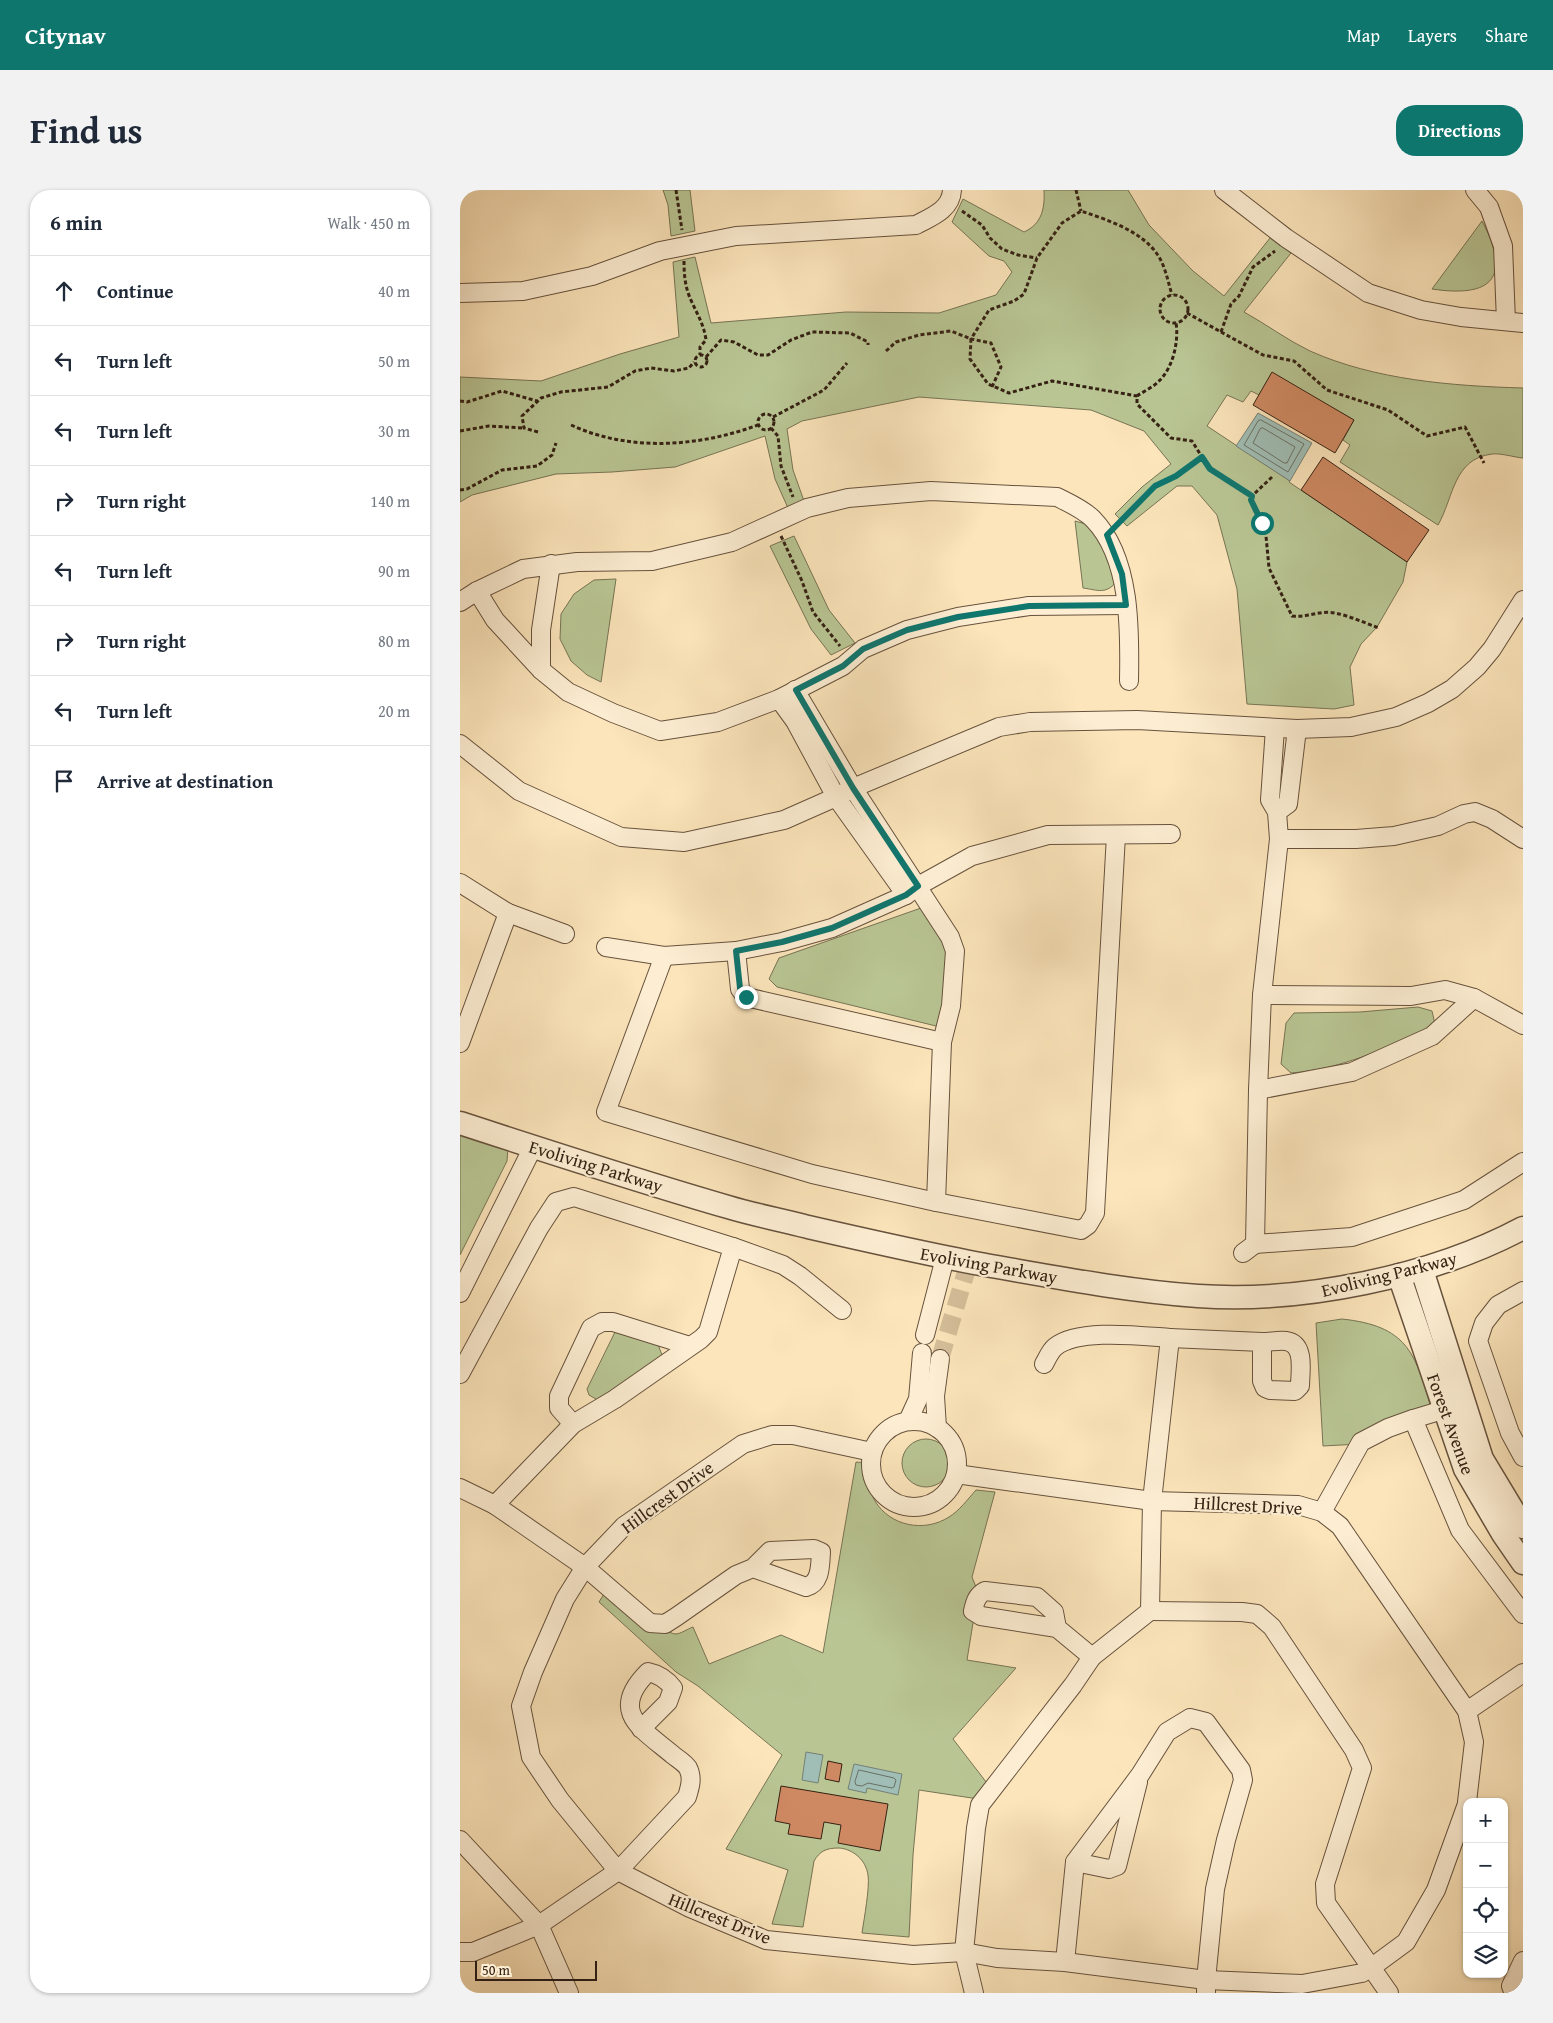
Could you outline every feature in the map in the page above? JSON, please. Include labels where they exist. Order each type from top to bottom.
[{"type":"street","points":[[1224,190],[1286,238],[1368,293],[1421,310],[1461,317],[1515,322],[1503,246],[1489,208],[1475,190]]},
{"type":"street","points":[[460,292],[523,291],[592,276],[660,251],[736,236],[916,224],[941,212],[950,196]]},
{"type":"street","points":[[460,602],[477,591],[523,568],[577,562],[652,561],[732,542],[799,511],[848,498],[931,492],[1057,497],[1074,505],[1092,518],[1107,535],[1122,574],[1130,627],[1129,682]]},
{"type":"street","points":[[541,670],[541,630],[552,564]]},
{"type":"street","points":[[477,591],[495,620],[541,670],[568,692],[613,713],[660,731],[718,722],[779,699],[843,666],[863,649],[907,630],[958,617],[1029,606],[1126,605]]},
{"type":"street","points":[[460,744],[471,755],[519,791],[621,837],[684,842],[784,820],[853,788],[999,727],[1030,722],[1137,720],[1297,729],[1351,727],[1396,717],[1428,703],[1452,689],[1477,667],[1492,649],[1523,600]]},
{"type":"street","points":[[796,690],[912,890]]},
{"type":"street","points":[[779,699],[795,721],[836,797],[950,937],[955,951],[951,1006],[942,1042],[936,1202]]},
{"type":"street","points":[[1275,728],[1270,800],[1277,812],[1279,839],[1262,995],[1249,1248],[1352,1237],[1464,1200],[1523,1162]]},
{"type":"street","points":[[1277,812],[1288,804],[1297,729]]},
{"type":"street","points":[[1279,839],[1356,839],[1394,836],[1438,826],[1464,814],[1475,812],[1492,819],[1523,839]]},
{"type":"street","points":[[606,947],[664,956],[736,951],[782,942],[832,928],[912,890],[972,856],[1048,835],[1171,834]]},
{"type":"street","points":[[664,956],[606,1112],[812,1174],[936,1202],[1081,1230],[1088,1225],[1095,1212],[1116,835]]},
{"type":"street","points":[[460,883],[508,913],[566,934]]},
{"type":"street","points":[[460,1043],[508,913]]},
{"type":"street","points":[[736,951],[740,988],[746,997],[942,1042]]},
{"type":"street","points":[[1262,995],[1411,996],[1445,990],[1474,998],[1523,1025]]},
{"type":"street","points":[[1258,1090],[1352,1072],[1432,1036],[1474,998]]},
{"type":"street","name":"Evoliving Parkway","points":[[460,1123],[731,1208],[946,1258],[1106,1286],[1200,1296],[1253,1296],[1316,1292],[1399,1275],[1422,1270],[1467,1254],[1523,1228]]},
{"type":"street","points":[[460,1292],[533,1147]]},
{"type":"street","points":[[460,1374],[539,1228],[556,1202],[574,1197],[733,1247],[783,1265],[800,1276],[842,1310]]},
{"type":"street","points":[[495,1505],[573,1424],[615,1399],[701,1339],[708,1332],[733,1247]]},
{"type":"street","points":[[925,1335],[946,1258]]},
{"type":"street","name":"Forest Avenue","points":[[1422,1270],[1454,1406],[1465,1469],[1503,1534],[1523,1563]]},
{"type":"street","name":"Forest Avenue","points":[[1399,1275],[1454,1406],[1482,1459],[1523,1527]]},
{"type":"street","points":[[1523,1291],[1498,1305],[1484,1323],[1478,1341],[1510,1433],[1523,1457]]},
{"type":"street","points":[[573,1424],[559,1408],[559,1396],[591,1328],[602,1322],[613,1322],[690,1346]]},
{"type":"street","points":[[1044,1364],[1054,1347],[1074,1339],[1113,1334],[1262,1342]]},
{"type":"street","points":[[1150,1611],[1152,1501],[1170,1338]]},
{"type":"street","points":[[908,1421],[918,1399],[922,1353]]},
{"type":"street","points":[[937,1428],[935,1396],[940,1359]]},
{"type":"street","points":[[1322,1512],[1361,1442],[1388,1428],[1454,1406]]},
{"type":"street","points":[[1413,1419],[1460,1530],[1523,1614]]},
{"type":"street","points":[[908,1421],[928,1423],[937,1428],[945,1435],[956,1453],[956,1474],[953,1484],[939,1500],[919,1507],[898,1505],[881,1492],[875,1483],[870,1462],[872,1452],[882,1435],[889,1428],[908,1421]]},
{"type":"street","name":"Hillcrest Drive","points":[[872,1452],[793,1435],[772,1435],[743,1444],[624,1526],[585,1567],[565,1599],[533,1672],[521,1706],[531,1757],[560,1800],[618,1871],[690,1908],[766,1940],[913,1955],[964,1952],[997,1958],[1065,1962],[1206,1986],[1302,1989],[1362,1973],[1406,1942],[1436,1890],[1463,1814]]},
{"type":"street","name":"Hillcrest Drive","points":[[956,1474],[1152,1501],[1298,1505],[1322,1512],[1340,1526],[1467,1710],[1474,1742],[1468,1798]]},
{"type":"street","points":[[460,1488],[495,1505],[585,1567],[650,1622],[665,1624],[736,1575],[753,1568]]},
{"type":"street","points":[[974,1993],[964,1952],[980,1805],[1073,1685],[1092,1657],[1150,1611],[1242,1612],[1257,1614],[1272,1627],[1354,1750],[1362,1768],[1325,1884],[1326,1903],[1389,1993]]},
{"type":"street","points":[[1057,1628],[1092,1657]]},
{"type":"street","points":[[1467,1710],[1523,1672]]},
{"type":"street","points":[[1065,1962],[1075,1862],[1140,1775],[1167,1732],[1190,1718],[1206,1722],[1241,1770],[1243,1780],[1226,1840],[1215,1889],[1206,1986]]},
{"type":"street","points":[[460,1952],[473,1952],[539,1926],[618,1871],[687,1797],[692,1782],[687,1767],[641,1729]]},
{"type":"street","points":[[1075,1862],[1109,1869],[1117,1866],[1140,1775]]},
{"type":"street","points":[[460,1842],[539,1926],[569,1993]]},
{"type":"street","points":[[1514,1993],[1511,1986],[1523,1961]]},
{"type":"path","points":[[676,190],[684,246],[684,278],[689,296],[705,330],[706,340],[700,347],[700,355]]},
{"type":"path","points":[[1076,190],[1082,211]]},
{"type":"path","points":[[950,196],[982,225],[990,238],[1002,249],[1018,255],[1037,258]]},
{"type":"path","points":[[1082,211],[1062,223],[1037,258],[1024,294],[1014,301],[989,310],[971,339],[970,359],[988,384],[1009,393],[1052,381],[1136,396],[1161,380],[1173,358],[1178,335],[1176,323]]},
{"type":"path","points":[[1082,211],[1116,223],[1150,245],[1163,264],[1172,295]]},
{"type":"path","points":[[1221,332],[1231,304],[1239,296],[1253,267],[1280,248],[1286,238]]},
{"type":"path","points":[[1172,295],[1183,299],[1188,307],[1184,319],[1176,323],[1164,319],[1160,311],[1162,302],[1172,295]]},
{"type":"path","points":[[1187,313],[1262,355],[1294,362],[1327,390],[1388,410],[1427,436],[1465,427],[1484,463]]},
{"type":"path","points":[[886,351],[896,342],[919,335],[951,331],[971,339],[991,343],[1001,367],[992,387]]},
{"type":"path","points":[[694,362],[698,367],[707,364],[706,357],[721,340],[734,342],[758,355],[768,355],[791,340],[812,332],[850,333],[868,342],[868,345]]},
{"type":"path","points":[[524,428],[522,416],[541,398],[561,392],[608,386],[635,371],[651,368],[674,371],[689,368],[696,356],[706,357]]},
{"type":"path","points":[[773,417],[824,390],[847,363]]},
{"type":"path","points":[[460,401],[467,402],[502,391],[537,401]]},
{"type":"path","points":[[1136,396],[1137,404],[1171,438],[1192,441],[1210,469],[1252,496]]},
{"type":"path","points":[[763,414],[769,414],[773,417],[774,423],[771,428],[764,430],[758,424],[759,417],[763,414]]},
{"type":"path","points":[[571,425],[612,439],[659,444],[715,438],[758,424]]},
{"type":"path","points":[[460,431],[489,426],[524,428],[538,432]]},
{"type":"path","points":[[771,428],[778,436],[781,466],[799,511]]},
{"type":"path","points":[[460,490],[467,489],[502,470],[537,466],[552,455],[556,443]]},
{"type":"path","points":[[1107,535],[1155,486],[1176,476],[1202,457]]},
{"type":"path","points":[[1272,477],[1252,496],[1251,500],[1266,536],[1269,568],[1292,616],[1300,617],[1321,613],[1335,613],[1379,628]]},
{"type":"path","points":[[774,522],[802,581],[813,612],[829,634],[852,658]]},
{"type":"green space","points":[[663,190],[690,190],[695,231],[671,236],[668,205]]},
{"type":"green space","points":[[1044,190],[1128,190],[1149,225],[1193,271],[1224,296],[1270,238],[1291,253],[1244,312],[1310,351],[1361,369],[1414,380],[1523,388],[1523,458],[1492,454],[1479,457],[1469,463],[1456,481],[1438,525],[1340,462],[1350,445],[1343,440],[1354,420],[1272,373],[1259,395],[1251,391],[1243,402],[1227,395],[1207,426],[1407,562],[1403,582],[1377,627],[1361,644],[1350,667],[1354,705],[1334,709],[1247,704],[1237,589],[1217,515],[1192,486],[1177,486],[1127,526],[1115,514],[1142,487],[1171,464],[1144,431],[1091,410],[919,397],[802,421],[787,429],[793,470],[804,501],[788,508],[775,479],[765,436],[675,467],[556,474],[472,495],[460,502],[460,377],[541,381],[620,354],[679,337],[673,262],[695,257],[711,323],[846,312],[939,313],[996,295],[1012,272],[1004,261],[989,256],[952,222],[963,199],[1024,232],[1039,220],[1044,203]]},
{"type":"green space","points":[[1482,221],[1491,241],[1495,257],[1495,270],[1491,280],[1482,286],[1469,290],[1432,289]]},
{"type":"green space","points":[[1075,521],[1086,524],[1096,532],[1117,581],[1105,590],[1083,588]]},
{"type":"green space","points":[[794,536],[829,610],[855,643],[831,655],[811,629],[770,546]]},
{"type":"green space","points":[[616,579],[601,682],[587,675],[571,661],[560,639],[561,614],[574,594],[594,580]]},
{"type":"green space","points":[[921,908],[952,949],[944,1023],[936,1026],[777,987],[769,979],[779,958]]},
{"type":"green space","points":[[1418,1007],[1432,1011],[1435,1024],[1393,1045],[1344,1063],[1309,1071],[1291,1073],[1281,1064],[1286,1023],[1294,1013],[1360,1012]]},
{"type":"green space","points":[[460,1133],[508,1147],[507,1161],[460,1255]]},
{"type":"green space","points":[[1342,1319],[1381,1328],[1395,1335],[1405,1345],[1419,1371],[1431,1408],[1360,1444],[1323,1446],[1316,1323]]},
{"type":"green space","points":[[615,1332],[657,1342],[662,1355],[601,1402],[589,1395],[587,1389]]},
{"type":"green space","points":[[926,1439],[935,1441],[943,1446],[948,1454],[950,1463],[948,1472],[943,1480],[935,1485],[926,1487],[917,1485],[909,1480],[904,1472],[902,1463],[904,1454],[909,1446],[917,1441]]},
{"type":"green space","points":[[856,1462],[868,1463],[868,1478],[871,1492],[881,1510],[898,1521],[908,1524],[919,1526],[939,1522],[956,1512],[976,1490],[995,1492],[972,1577],[978,1592],[967,1660],[1016,1668],[953,1739],[990,1787],[985,1800],[919,1790],[913,1855],[909,1937],[862,1933],[868,1887],[867,1870],[858,1856],[839,1848],[824,1851],[814,1861],[803,1927],[772,1924],[788,1870],[726,1849],[782,1755],[698,1686],[676,1672],[599,1602],[610,1584],[669,1632],[677,1634],[693,1627],[709,1664],[781,1635],[823,1653]]},
{"type":"water","points":[[1258,413],[1312,443],[1290,481],[1236,446]]},
{"type":"water","points":[[806,1752],[823,1755],[818,1783],[802,1780]]},
{"type":"water","points":[[854,1764],[902,1774],[898,1795],[867,1788],[866,1793],[848,1789]]},
{"type":"building","points":[[1272,372],[1354,420],[1335,453],[1253,405]]},
{"type":"building","points":[[1323,457],[1429,530],[1407,562],[1301,490]]},
{"type":"building","points":[[828,1761],[842,1764],[839,1782],[825,1779]]},
{"type":"building","points":[[781,1786],[888,1804],[880,1851],[838,1843],[841,1825],[824,1822],[821,1839],[788,1834],[790,1824],[775,1821]]},
{"type":"tunnel","points":[[940,1359],[969,1262]]},
{"type":"route","points":[[746,997],[740,988],[736,951],[782,942],[832,928],[906,895],[918,886],[853,788],[796,690],[843,666],[863,649],[907,630],[958,617],[1029,606],[1126,605],[1122,574],[1107,535],[1155,486],[1176,476],[1202,457],[1210,469],[1252,496],[1251,500],[1262,523]]}]
